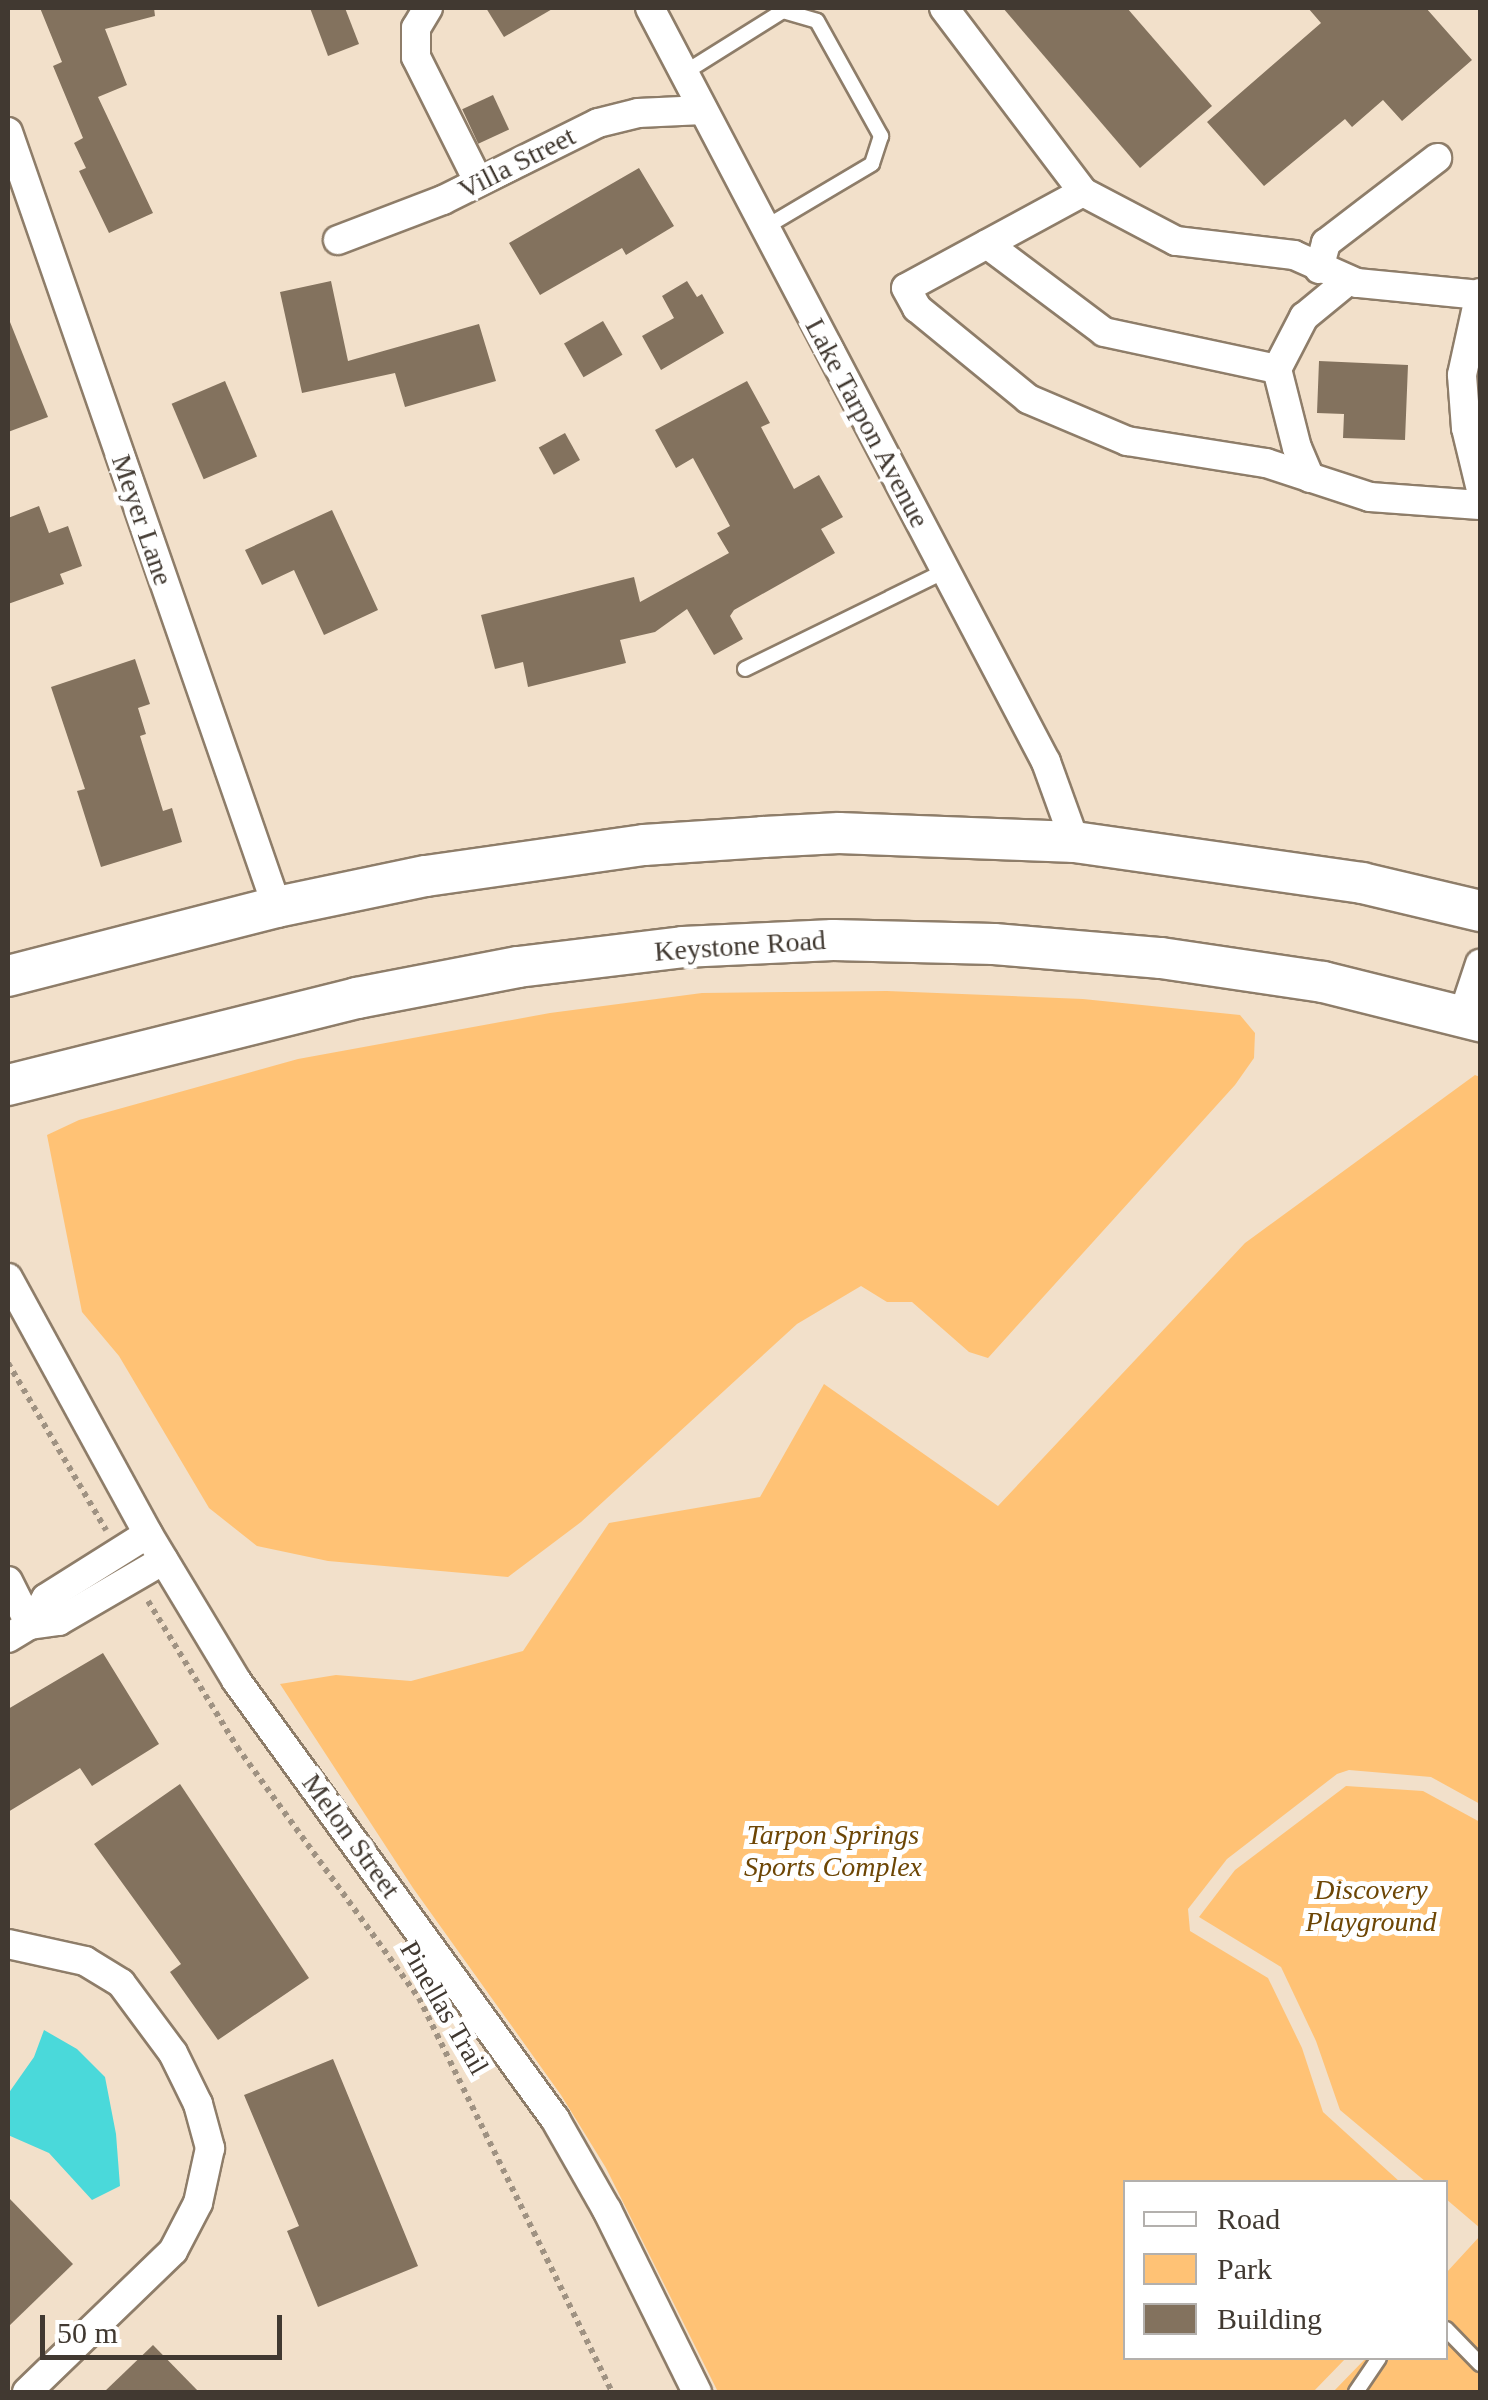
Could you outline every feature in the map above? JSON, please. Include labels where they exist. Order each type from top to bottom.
[{"type":"main road","points":[[8,976],[278,907],[426,876],[644,845],[839,834],[1075,842],[1362,883],[1480,911]]},
{"type":"main road","name":"Keystone Road","points":[[8,1085],[357,998],[518,967],[683,947],[833,940],[994,944],[1161,958],[1323,982],[1472,1018]]},
{"type":"street","points":[[428,8],[416,28],[416,57],[478,181]]},
{"type":"street","name":"Lake Tarpon Avenue","points":[[650,8],[1046,762],[1075,842]]},
{"type":"street","points":[[944,8],[1083,192],[1176,242],[1294,255],[1349,280],[1480,294],[1462,375],[1466,428],[1480,486]]},
{"type":"street","name":"Villa Street","points":[[338,240],[478,181],[598,123],[638,112],[702,110]]},
{"type":"street","name":"Meyer Lane","points":[[8,132],[278,907]]},
{"type":"street","points":[[1319,269],[1326,242],[1437,158]]},
{"type":"street","points":[[1083,192],[906,288],[917,308],[1028,399],[1127,441],[1266,464],[1370,497],[1480,505]]},
{"type":"street","points":[[986,244],[1104,332],[1277,369]]},
{"type":"street","points":[[1310,478],[1297,448],[1277,369],[1304,318],[1349,280]]},
{"type":"street","points":[[1472,1018],[1480,964]]},
{"type":"street","name":"Melon Street","points":[[8,1278],[148,1534],[245,1692],[546,2105],[607,2210],[697,2392]]},
{"type":"street","points":[[19,1631],[46,1598],[148,1534]]},
{"type":"street","points":[[19,1631],[59,1621],[164,1560]]},
{"type":"street","points":[[8,1581],[19,1631]]},
{"type":"street","points":[[8,1944],[72,1956],[98,1966],[121,1984],[173,2053],[198,2104],[210,2148],[198,2203],[172,2252],[26,2392]]},
{"type":"lane","points":[[684,73],[783,11],[817,21],[882,136],[872,164],[764,228]]},
{"type":"lane","points":[[745,670],[945,571]]},
{"type":"lane","points":[[1448,2331],[1480,2364]]},
{"type":"lane","points":[[1356,2392],[1378,2360]]},
{"type":"path","points":[[8,1363],[119,1552]]},
{"type":"path","name":"Pinellas Trail","points":[[134,1577],[230,1738],[419,1998],[612,2392]]},
{"type":"green space","points":[[887,991],[1083,999],[1240,1015],[1255,1033],[1254,1058],[1235,1085],[988,1358],[969,1352],[912,1302],[887,1302],[861,1286],[797,1324],[581,1522],[508,1577],[328,1561],[257,1546],[209,1508],[119,1356],[82,1312],[47,1135],[79,1120],[298,1059],[550,1013],[702,993]]},
{"type":"green space","name":"Tarpon Springs Sports Complex","points":[[1475,1075],[1480,1077],[1480,1804],[1431,1777],[1349,1770],[1337,1774],[1227,1859],[1188,1909],[1190,1931],[1268,1978],[1302,2048],[1323,2112],[1398,2180],[1123,2180],[1123,2360],[1344,2360],[1313,2392],[718,2392],[606,2168],[561,2095],[413,1888],[280,1684],[336,1675],[411,1681],[523,1651],[609,1523],[760,1497],[824,1384],[998,1506],[1245,1243]]},
{"type":"green space","name":"Discovery Playground","points":[[1346,1786],[1423,1791],[1480,1822],[1480,2228],[1448,2201],[1448,2180],[1424,2180],[1340,2110],[1316,2041],[1281,1967],[1199,1917],[1235,1870]]},
{"type":"green space","points":[[1480,2236],[1480,2392],[1333,2392],[1364,2360],[1448,2360],[1448,2271]]},
{"type":"water","points":[[44,2030],[77,2049],[105,2077],[116,2134],[120,2186],[92,2200],[49,2153],[8,2135],[8,2094],[34,2057]]},
{"type":"building","points":[[40,8],[154,8],[155,16],[105,29],[127,85],[98,97],[153,213],[109,233],[79,171],[86,168],[74,143],[83,138],[53,66],[62,62]]},
{"type":"building","points":[[310,8],[345,8],[359,44],[328,56]]},
{"type":"building","points":[[486,8],[554,8],[504,37]]},
{"type":"building","points":[[1003,8],[1127,8],[1212,106],[1140,168]]},
{"type":"building","points":[[1308,8],[1426,8],[1472,60],[1402,121],[1383,100],[1352,127],[1345,119],[1264,186],[1207,122],[1321,23]]},
{"type":"building","points":[[493,95],[509,129],[478,144],[462,109]]},
{"type":"building","points":[[639,168],[674,226],[626,255],[622,248],[540,295],[509,243]]},
{"type":"building","points":[[331,281],[348,361],[479,324],[496,381],[405,407],[395,373],[302,393],[280,292]]},
{"type":"building","points":[[687,281],[697,297],[702,294],[724,333],[661,370],[642,336],[674,318],[662,296]]},
{"type":"building","points":[[8,317],[48,417],[8,432]]},
{"type":"building","points":[[603,321],[622,355],[584,377],[564,344]]},
{"type":"building","points":[[1319,361],[1408,365],[1405,440],[1343,438],[1344,414],[1317,413]]},
{"type":"building","points":[[225,381],[257,456],[204,479],[172,404]]},
{"type":"building","points":[[747,381],[770,423],[761,427],[794,489],[819,475],[843,517],[821,529],[835,553],[734,610],[730,616],[743,639],[714,655],[687,609],[655,632],[620,640],[626,663],[528,687],[523,662],[495,669],[481,615],[634,577],[640,602],[729,553],[717,533],[730,526],[693,458],[676,468],[655,430]]},
{"type":"building","points":[[565,433],[580,460],[554,475],[539,448]]},
{"type":"building","points":[[39,506],[49,533],[68,526],[82,566],[60,574],[64,584],[8,604],[8,518]]},
{"type":"building","points":[[332,510],[378,610],[324,635],[294,570],[262,585],[245,550]]},
{"type":"building","points":[[135,659],[150,704],[138,708],[146,734],[140,736],[163,811],[172,808],[182,842],[101,867],[77,791],[85,789],[51,687]]},
{"type":"building","points":[[103,1653],[159,1744],[92,1786],[80,1768],[8,1812],[8,1709]]},
{"type":"building","points":[[180,1784],[309,1978],[218,2040],[170,1972],[181,1964],[94,1844]]},
{"type":"building","points":[[333,2059],[418,2266],[318,2307],[287,2231],[299,2226],[244,2095]]},
{"type":"building","points":[[8,2197],[73,2264],[8,2327]]},
{"type":"building","points":[[153,2345],[199,2392],[104,2392]]}]
